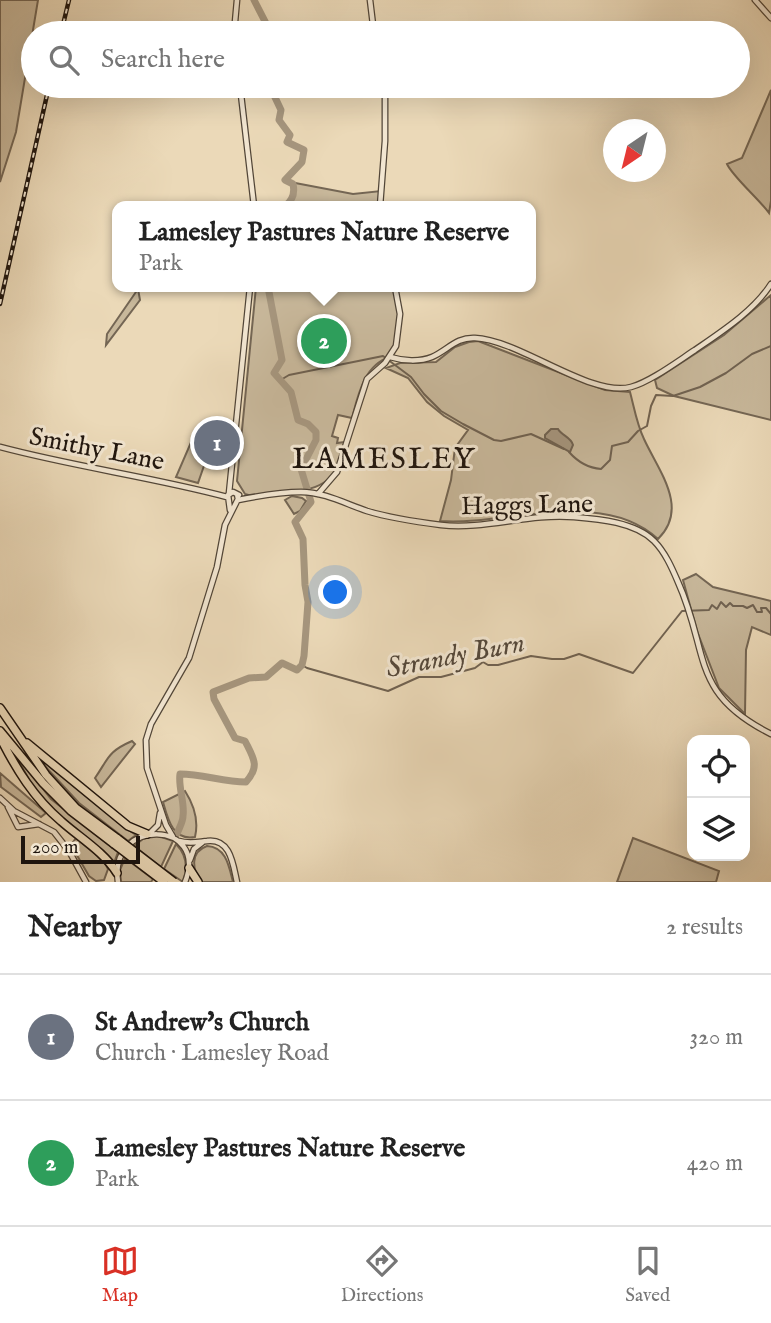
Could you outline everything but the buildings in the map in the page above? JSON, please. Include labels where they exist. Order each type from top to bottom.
[{"type":"highway","points":[[0,708],[46,775],[76,808],[164,882]]},
{"type":"highway","points":[[0,730],[43,783],[71,811],[174,882]]},
{"type":"highway","points":[[18,736],[128,826],[148,834]]},
{"type":"highway","points":[[0,737],[29,787],[58,819],[106,858],[117,878]]},
{"type":"highway","points":[[189,865],[198,882]]},
{"type":"street","points":[[235,21],[237,0]]},
{"type":"street","points":[[370,0],[373,21]]},
{"type":"street","points":[[755,0],[771,18]]},
{"type":"street","points":[[241,98],[253,201]]},
{"type":"street","points":[[380,201],[386,134],[385,98]]},
{"type":"street","points":[[390,357],[419,360],[433,357],[460,339],[480,338],[606,388],[630,388],[718,334],[757,301],[771,284]]},
{"type":"street","points":[[189,865],[184,848],[176,839],[159,806],[145,762],[147,735],[189,658],[215,573],[229,514],[250,292]]},
{"type":"street","points":[[317,494],[330,481],[340,465],[367,379],[390,357],[396,346],[400,327],[396,292]]},
{"type":"street","name":"Smithy Lane","points":[[0,447],[162,480],[232,499]]},
{"type":"street","points":[[232,480],[237,493],[232,499]]},
{"type":"street","name":"Haggs Lane","points":[[232,499],[302,492],[317,494],[371,512],[442,525],[497,524],[540,517],[570,517],[613,523],[643,533],[654,541],[671,566],[685,598],[702,662],[712,686],[745,720],[771,734]]},
{"type":"street","name":"Haggs Lane","points":[[237,493],[250,498]]},
{"type":"street","points":[[0,798],[8,806],[54,832],[65,845],[86,882]]},
{"type":"street","points":[[8,806],[18,827],[41,824]]},
{"type":"street","points":[[117,878],[126,849],[148,834],[159,822],[159,806]]},
{"type":"street","points":[[15,821],[23,815]]},
{"type":"street","points":[[23,815],[28,820],[26,826]]},
{"type":"street","points":[[148,834],[161,833],[190,843],[215,841],[226,848],[231,856],[237,882]]},
{"type":"street","points":[[185,882],[194,849],[203,841]]},
{"type":"shaded area","points":[[0,0],[38,0],[34,21],[21,21],[22,98],[16,132],[0,182]]},
{"type":"shaded area","points":[[771,90],[769,213],[727,164],[742,158]]},
{"type":"shaded area","points":[[290,182],[353,194],[381,191],[380,201],[290,201],[294,188]]},
{"type":"shaded area","points":[[139,292],[140,300],[106,345],[107,334]]},
{"type":"shaded area","points":[[256,292],[396,292],[400,327],[390,357],[381,361],[368,374],[352,418],[338,415],[332,436],[338,438],[337,443],[345,442],[334,473],[319,485],[308,489],[252,496],[245,494],[237,481]]},
{"type":"shaded area","points":[[771,295],[771,420],[674,396],[657,388],[655,380],[724,335]]},
{"type":"shaded area","points":[[328,323],[345,336],[342,358],[336,357],[331,337],[302,334]]},
{"type":"shaded area","points":[[478,341],[605,390],[630,392],[642,434],[663,476],[671,502],[667,527],[658,539],[635,524],[609,515],[582,512],[440,521],[451,480],[455,448],[468,430],[427,402],[408,378],[386,368],[400,363],[436,362],[455,347]]},
{"type":"shaded area","points":[[551,429],[558,429],[570,440],[573,445],[570,452],[545,438]]},
{"type":"shaded area","points":[[208,433],[229,439],[229,461],[206,460],[198,483],[176,477],[192,440]]},
{"type":"shaded area","points":[[292,496],[306,501],[300,511],[294,514],[285,500]]},
{"type":"shaded area","points":[[696,574],[713,587],[771,601],[771,635],[752,627],[746,650],[745,714],[719,688],[697,631],[683,580]]},
{"type":"shaded area","points":[[132,741],[135,744],[101,787],[95,778],[106,760],[113,752]]},
{"type":"shaded area","points":[[31,751],[136,835],[128,841],[79,803]]},
{"type":"shaded area","points":[[14,752],[51,799],[118,852],[114,863],[46,804]]},
{"type":"shaded area","points":[[0,773],[46,813],[41,817],[1,787]]},
{"type":"shaded area","points":[[185,791],[195,813],[195,837],[181,836],[173,828],[163,802]]},
{"type":"shaded area","points":[[156,835],[173,841],[161,867],[134,846],[143,839]]},
{"type":"shaded area","points":[[76,838],[104,861],[108,869],[104,880],[96,881],[89,876],[71,845]]},
{"type":"shaded area","points":[[633,838],[687,861],[719,871],[716,882],[617,882]]},
{"type":"shaded area","points":[[176,844],[185,862],[183,882],[164,869]]},
{"type":"shaded area","points":[[207,846],[223,854],[233,882],[201,882],[194,861],[198,852]]},
{"type":"shaded area","points":[[125,858],[153,879],[151,882],[121,882],[120,870]]},
{"type":"waterway","points":[[254,0],[265,21]]},
{"type":"waterway","points":[[275,98],[281,110],[279,120],[290,135],[287,142],[304,150],[302,162],[285,180],[293,184],[294,191],[289,201]]},
{"type":"waterway","points":[[177,834],[183,811],[180,774],[246,782],[253,771],[253,758],[245,741],[235,738],[214,699],[213,692],[249,678],[266,677],[282,663],[297,670],[302,665],[304,656],[308,602],[303,539],[295,522],[311,502],[301,469],[316,440],[316,432],[308,424],[298,420],[291,392],[274,373],[282,360],[269,292]]},
{"type":"waterway","points":[[569,452],[583,464],[601,469],[610,460],[612,446],[628,442],[647,426],[656,395],[673,396],[700,387],[726,373],[752,354],[771,346]]},
{"type":"waterway","points":[[279,381],[289,375],[383,356],[411,377],[441,411],[494,440],[501,441],[531,434],[564,449]]},
{"type":"waterway","name":"Strandy Burn","points":[[302,665],[388,691],[419,677],[441,677],[475,668],[483,662],[498,665],[531,656],[564,659],[579,654],[633,673],[682,611],[709,610],[712,605],[717,609],[721,602],[726,607],[730,603],[747,608],[753,605],[757,612],[766,608],[771,614]]},
{"type":"railway","points":[[64,21],[69,0]]},
{"type":"railway","points":[[0,304],[46,98]]},
{"type":"place","name":"Lamesley Pastures Nature Reserve","points":[[324,341]]},
{"type":"place","name":"St Andrew's Church","points":[[217,443]]},
{"type":"district","name":"LAMESLEY","points":[[384,458]]}]
